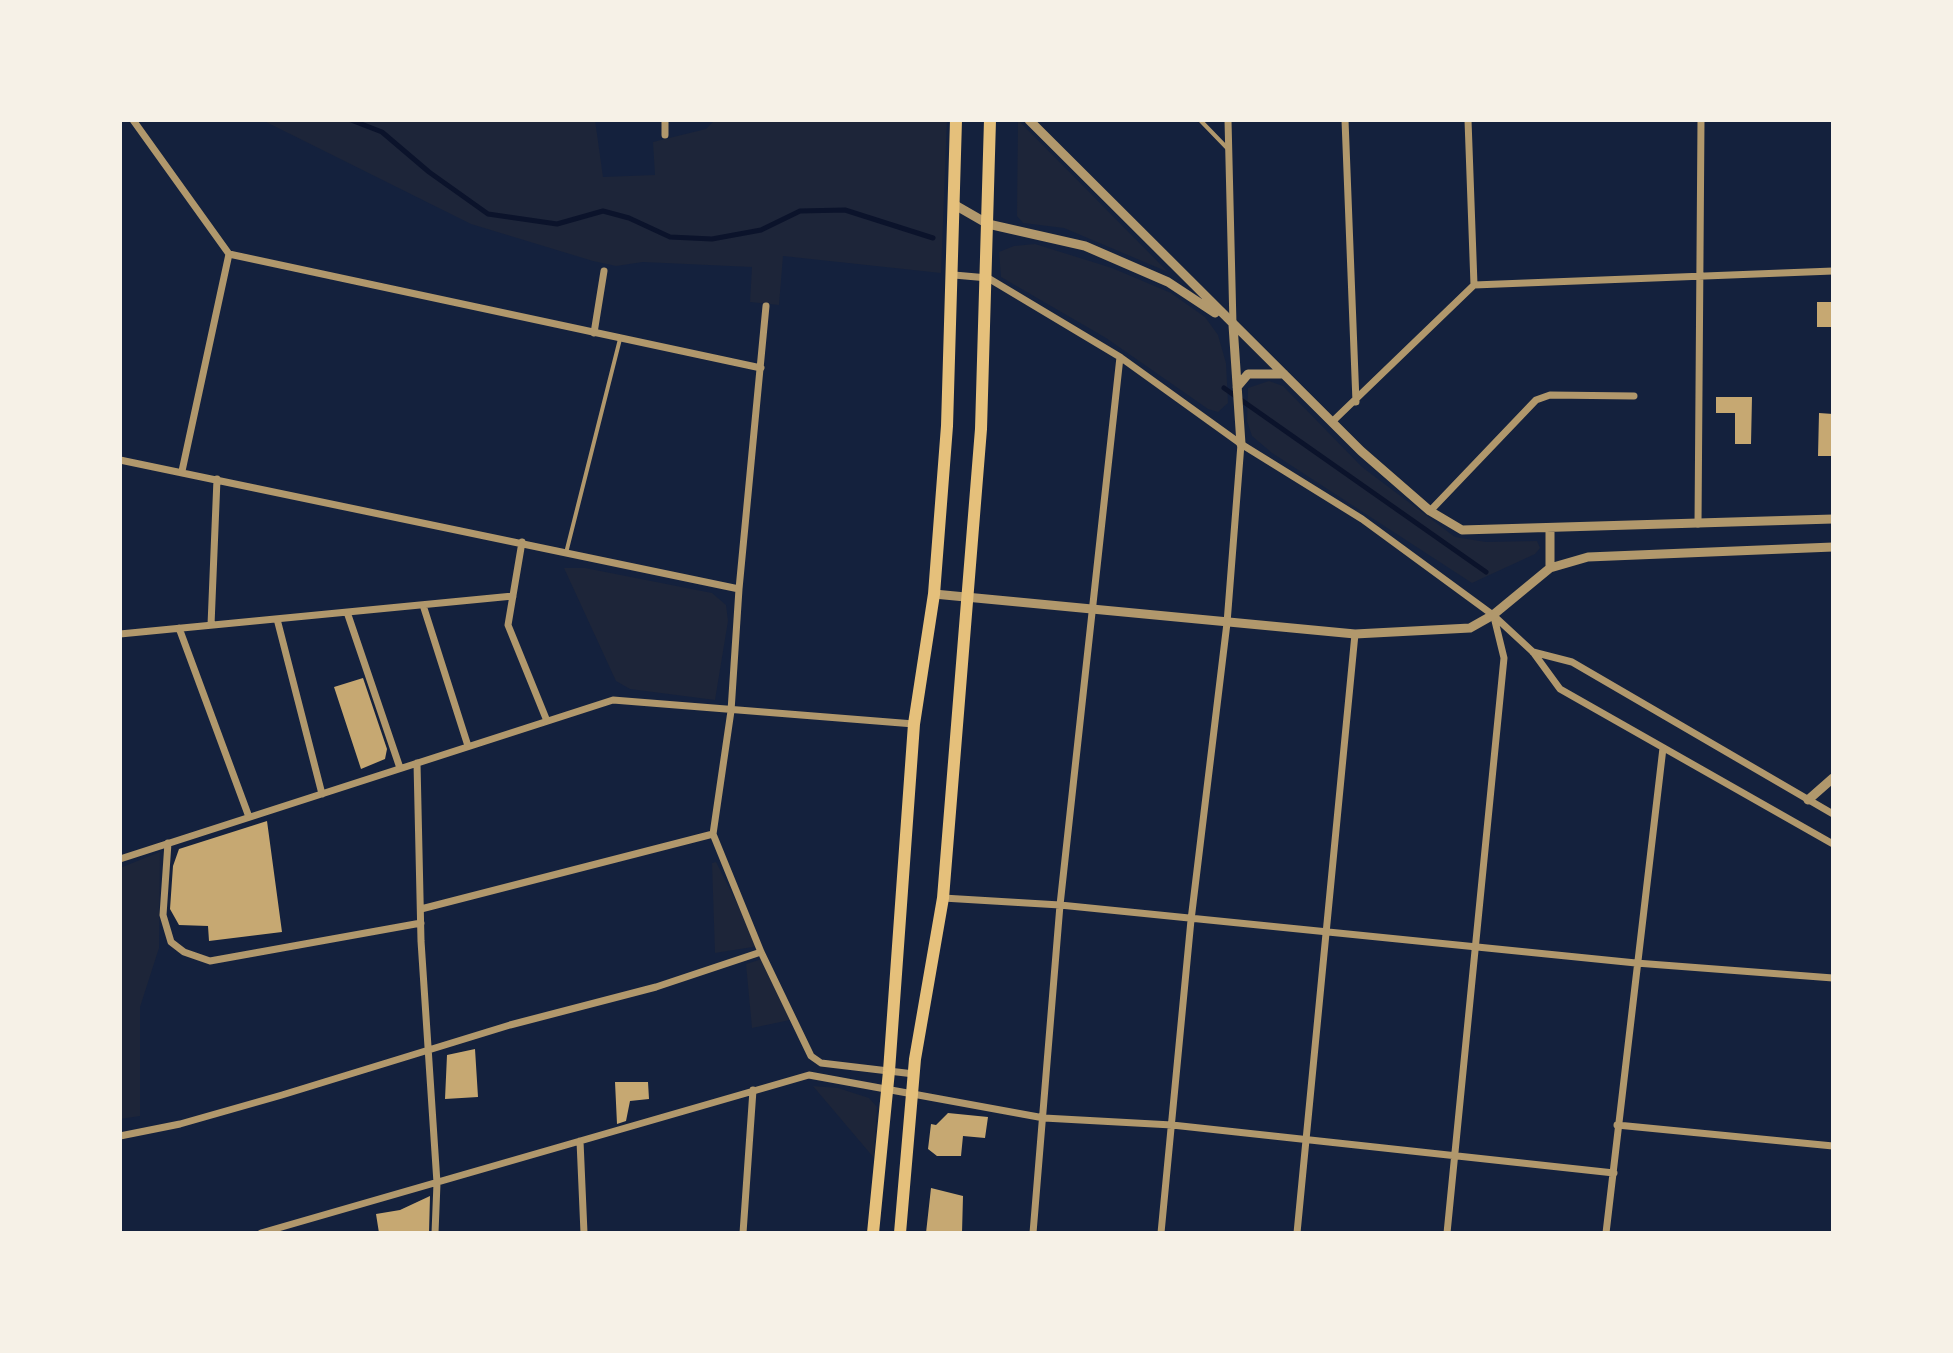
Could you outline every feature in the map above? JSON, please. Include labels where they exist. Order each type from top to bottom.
[{"type":"highway","points":[[873,1233],[888,1089],[914,724],[934,594],[954,275],[956,120]]},
{"type":"highway","points":[[900,1233],[914,1074],[943,898],[981,429],[988,278],[990,120]]},
{"type":"street","points":[[133,120],[229,254],[761,368]]},
{"type":"street","points":[[665,120],[665,135]]},
{"type":"street","points":[[1029,120],[1361,451],[1430,511],[1462,530],[1833,519]]},
{"type":"street","points":[[1161,1233],[1191,920],[1227,623],[1241,444],[1233,325],[1228,120]]},
{"type":"street","points":[[1345,120],[1356,402]]},
{"type":"street","points":[[1468,120],[1474,285]]},
{"type":"street","points":[[1698,524],[1701,120]]},
{"type":"street","points":[[955,205],[988,224],[1085,246],[1168,282],[1233,325]]},
{"type":"street","points":[[182,471],[229,254]]},
{"type":"street","points":[[594,333],[604,271]]},
{"type":"street","points":[[1333,421],[1474,285],[1833,271]]},
{"type":"street","points":[[954,275],[988,278],[1120,357],[1241,444],[1362,519],[1493,615],[1533,652],[1560,689],[1833,844]]},
{"type":"street","points":[[766,306],[739,589],[731,711],[713,834],[761,952],[811,1056],[821,1063],[914,1074]]},
{"type":"street","points":[[1033,1233],[1060,905],[1120,357]]},
{"type":"street","points":[[1237,387],[1248,374],[1285,375]]},
{"type":"street","points":[[1430,511],[1536,400],[1550,395],[1634,396]]},
{"type":"street","points":[[120,460],[739,589]]},
{"type":"street","points":[[211,625],[217,479]]},
{"type":"street","points":[[1550,529],[1550,568]]},
{"type":"street","points":[[522,542],[508,625],[547,721]]},
{"type":"street","points":[[934,594],[1091,606],[1227,623],[1355,634],[1470,628],[1493,615],[1550,568],[1588,557],[1833,547]]},
{"type":"street","points":[[120,634],[513,596]]},
{"type":"street","points":[[423,605],[468,746]]},
{"type":"street","points":[[347,612],[400,768]]},
{"type":"street","points":[[1447,1233],[1504,658],[1493,615]]},
{"type":"street","points":[[277,619],[322,794]]},
{"type":"street","points":[[179,628],[249,817]]},
{"type":"street","points":[[1297,1233],[1355,634]]},
{"type":"street","points":[[1533,652],[1572,662],[1833,814]]},
{"type":"street","points":[[120,859],[613,700],[914,724]]},
{"type":"street","points":[[1606,1233],[1663,748]]},
{"type":"street","points":[[417,763],[421,923],[437,1183],[435,1233]]},
{"type":"street","points":[[1808,800],[1833,778]]},
{"type":"street","points":[[421,909],[713,834]]},
{"type":"street","points":[[168,843],[163,915],[171,942],[184,952],[210,961],[421,923]]},
{"type":"street","points":[[943,898],[1060,905],[1636,963],[1833,978]]},
{"type":"street","points":[[120,1136],[180,1124],[656,987],[761,952]]},
{"type":"street","points":[[261,1233],[809,1075],[1044,1118],[1172,1125],[1614,1173]]},
{"type":"street","points":[[743,1233],[753,1090]]},
{"type":"street","points":[[1617,1125],[1833,1146]]},
{"type":"street","points":[[580,1141],[584,1233]]},
{"type":"lane","points":[[1200,120],[1230,151]]},
{"type":"lane","points":[[566,553],[620,339]]},
{"type":"shaded area","points":[[262,120],[595,120],[603,177],[655,175],[653,142],[706,129],[715,120],[947,120],[941,273],[783,256],[779,305],[750,302],[752,267],[643,262],[616,266],[593,261],[471,224]]},
{"type":"shaded area","points":[[1018,120],[1168,272],[1064,228],[1023,223],[1017,216]]},
{"type":"shaded area","points":[[1035,244],[1112,268],[1171,293],[1205,317],[1218,335],[1226,363],[1228,403],[1218,412],[1208,409],[1106,338],[1001,277],[999,252],[1014,246]]},
{"type":"shaded area","points":[[1269,381],[1283,386],[1362,467],[1455,537],[1486,542],[1537,541],[1540,548],[1535,554],[1472,583],[1272,453],[1252,436],[1247,421],[1248,388]]},
{"type":"shaded area","points":[[564,568],[585,568],[712,593],[726,605],[728,621],[715,700],[630,689],[616,681]]},
{"type":"shaded area","points":[[160,852],[159,948],[140,1007],[140,1116],[120,1119],[120,868]]},
{"type":"shaded area","points":[[716,862],[759,946],[715,953],[712,863]]},
{"type":"shaded area","points":[[762,959],[790,1020],[752,1028],[746,964]]},
{"type":"shaded area","points":[[813,1086],[838,1088],[869,1098],[877,1107],[874,1158]]},
{"type":"building","points":[[1817,302],[1833,302],[1833,327],[1817,327]]},
{"type":"building","points":[[1716,397],[1752,397],[1751,444],[1735,444],[1735,413],[1716,413]]},
{"type":"building","points":[[1819,413],[1833,414],[1833,456],[1818,456]]},
{"type":"building","points":[[363,678],[387,749],[385,759],[361,769],[334,687]]},
{"type":"building","points":[[267,821],[282,932],[209,941],[208,926],[179,925],[170,909],[173,866],[179,849]]},
{"type":"building","points":[[475,1049],[478,1097],[445,1099],[447,1055]]},
{"type":"building","points":[[615,1082],[648,1082],[649,1099],[630,1101],[626,1121],[617,1124]]},
{"type":"building","points":[[948,1113],[988,1117],[985,1138],[963,1136],[961,1156],[937,1156],[928,1149],[931,1124],[936,1125]]},
{"type":"building","points":[[931,1188],[963,1196],[962,1233],[926,1233]]},
{"type":"building","points":[[430,1196],[429,1233],[379,1233],[376,1214],[400,1210]]},
{"type":"waterway","points":[[351,120],[382,132],[429,172],[488,214],[557,224],[603,211],[629,218],[670,237],[712,239],[761,230],[800,211],[845,210],[933,238]]},
{"type":"waterway","points":[[1224,388],[1486,572]]}]
